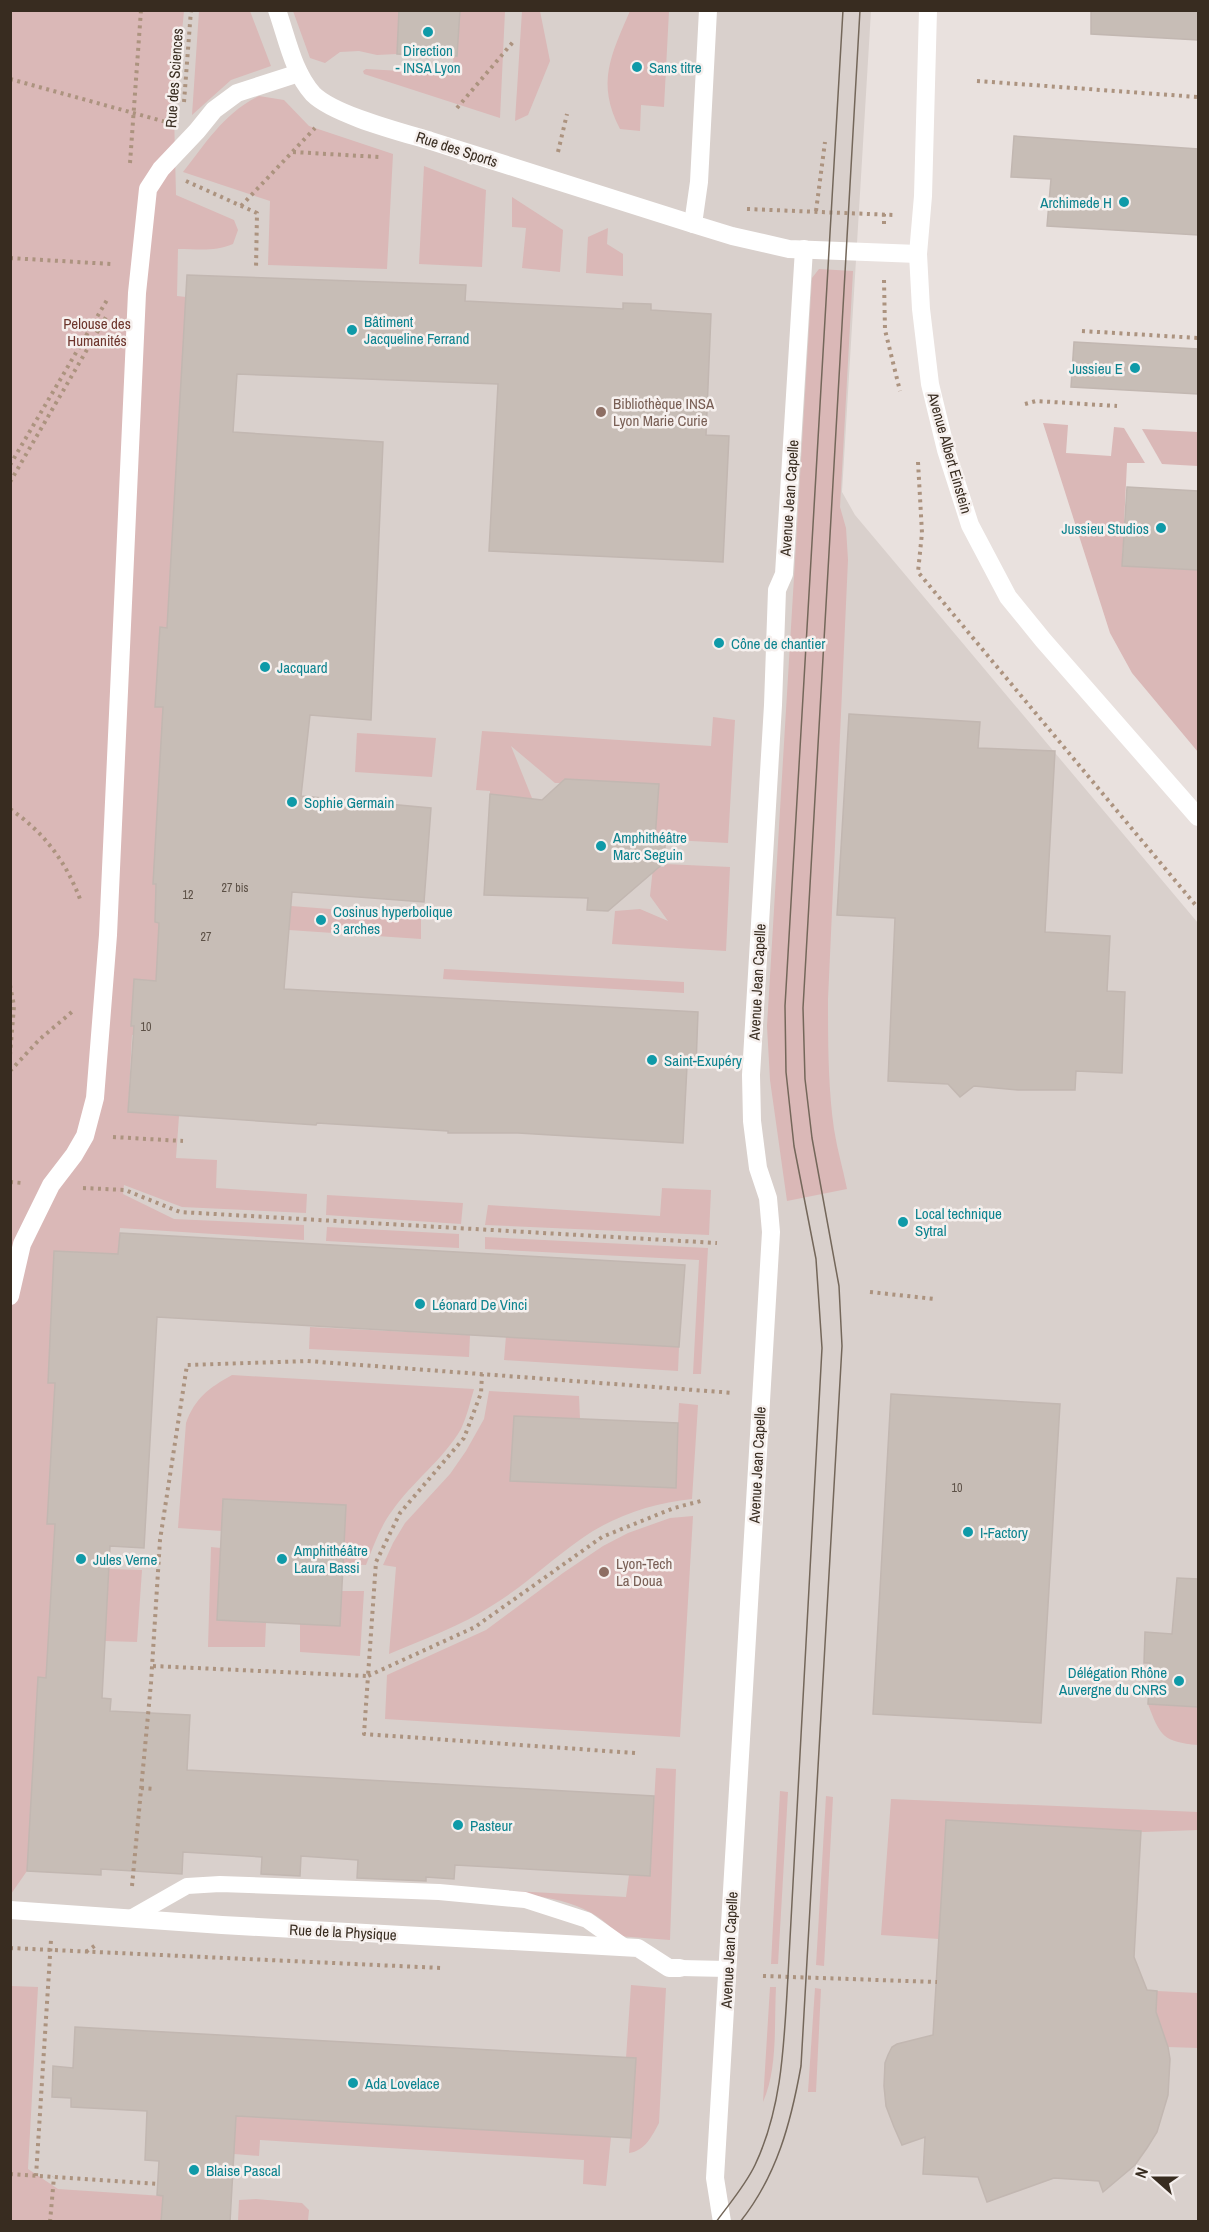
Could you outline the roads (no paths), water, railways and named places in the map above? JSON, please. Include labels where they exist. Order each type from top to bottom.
[{"type":"street","name":"Rue des Sports","points":[[277,10],[299,73],[314,94],[325,104],[341,112],[693,224]]},
{"type":"street","points":[[708,10],[699,182],[693,224],[789,249],[918,254]]},
{"type":"street","name":"Avenue Albert Einstein","points":[[928,10],[918,254],[921,309],[930,384],[945,450],[970,525],[1008,597],[1198,817]]},
{"type":"street","points":[[10,1296],[22,1244],[51,1185],[85,1136],[95,1098],[104,985],[137,293],[147,189],[190,129],[214,110],[237,93],[299,73]]},
{"type":"street","name":"Avenue Jean Capelle","points":[[722,2222],[715,2178],[771,1233],[768,1198],[758,1168],[751,1075],[773,705],[777,590],[784,574],[804,249]]},
{"type":"street","name":"Rue de la Physique","points":[[10,1910],[638,1948],[669,1968],[680,1968]]},
{"type":"lane","points":[[129,1919],[188,1886],[220,1884],[439,1892],[525,1900],[587,1920],[625,1947]]},
{"type":"lane","name":"Rue de la Physique","points":[[680,1968],[728,1969]]},
{"type":"tram line","points":[[716,2222],[751,2173],[771,2120],[780,2072],[788,1976],[822,1348],[816,1259],[794,1146],[786,1072],[785,1006],[843,10]]},
{"type":"tram line","points":[[740,2222],[764,2186],[781,2148],[801,2066],[842,1346],[839,1286],[812,1138],[805,1079],[803,1008],[860,10]]},
{"type":"place","name":"Direction - INSA Lyon","points":[[428,32]]},
{"type":"place","name":"Sans titre","points":[[637,67]]},
{"type":"place","name":"Archimede H","points":[[1124,202]]},
{"type":"place","name":"Bâtiment Jacqueline Ferrand","points":[[352,330]]},
{"type":"place","name":"Jussieu E","points":[[1135,368]]},
{"type":"place","name":"Bibliothèque INSA Lyon Marie Curie","points":[[601,412]]},
{"type":"place","name":"Jussieu Studios","points":[[1161,528]]},
{"type":"place","name":"Cône de chantier","points":[[719,643]]},
{"type":"place","name":"Jacquard","points":[[265,667]]},
{"type":"place","name":"Sophie Germain","points":[[292,802]]},
{"type":"place","name":"Amphithéâtre Marc Seguin","points":[[601,846]]},
{"type":"place","name":"Cosinus hyperbolique 3 arches","points":[[321,920]]},
{"type":"place","name":"Saint-Exupéry","points":[[652,1060]]},
{"type":"place","name":"Local technique Sytral","points":[[903,1222]]},
{"type":"place","name":"Léonard De Vinci","points":[[420,1304]]},
{"type":"place","name":"I-Factory","points":[[968,1532]]},
{"type":"place","name":"Jules Verne","points":[[81,1559]]},
{"type":"place","name":"Amphithéâtre Laura Bassi","points":[[282,1559]]},
{"type":"place","name":"Lyon-Tech La Doua","points":[[604,1572]]},
{"type":"place","name":"Délégation Rhône Auvergne du CNRS","points":[[1179,1681]]},
{"type":"place","name":"Pasteur","points":[[458,1825]]},
{"type":"place","name":"Ada Lovelace","points":[[353,2083]]},
{"type":"place","name":"Blaise Pascal","points":[[194,2170]]},
{"type":"park label","name":"Pelouse des Humanités","points":[[97,332]]}]
